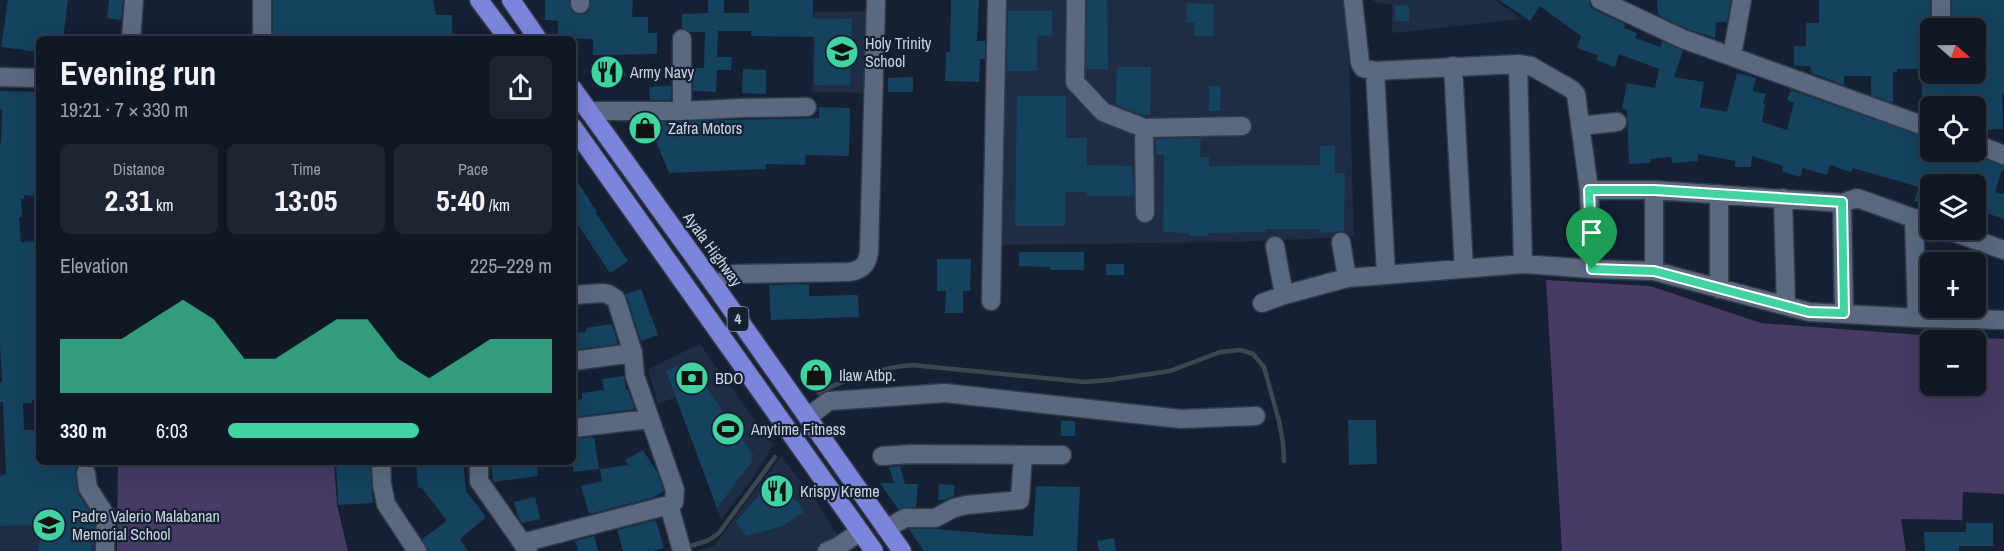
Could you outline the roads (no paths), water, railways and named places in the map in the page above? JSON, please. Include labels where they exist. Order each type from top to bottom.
[{"type":"highway","points":[[479,0],[500,36]]},
{"type":"highway","points":[[511,0],[536,36]]},
{"type":"highway","name":"Ayala Highway","points":[[576,93],[902,551]]},
{"type":"highway","name":"4","points":[[576,131],[874,551]]},
{"type":"highway","points":[[777,416],[802,409]]},
{"type":"street","points":[[131,36],[134,0]]},
{"type":"street","points":[[262,0],[262,36]]},
{"type":"street","points":[[715,286],[734,274],[849,272],[860,270],[867,263],[875,99],[876,0]]},
{"type":"street","points":[[991,301],[997,0]]},
{"type":"street","points":[[1076,0],[1075,82],[1103,112],[1144,128],[1242,126]]},
{"type":"street","points":[[1353,0],[1360,63],[1363,68],[1375,71],[1518,64],[1531,66],[1576,94],[1589,190],[1592,269]]},
{"type":"street","points":[[1600,0],[1683,39],[1920,124]]},
{"type":"street","points":[[1732,56],[1742,0]]},
{"type":"street","points":[[682,39],[682,111]]},
{"type":"street","points":[[1518,64],[1523,264]]},
{"type":"street","points":[[1453,66],[1464,269]]},
{"type":"street","points":[[1375,71],[1386,274]]},
{"type":"street","points":[[0,77],[36,78]]},
{"type":"street","points":[[589,111],[807,107]]},
{"type":"street","points":[[1580,126],[1617,122]]},
{"type":"street","points":[[1144,128],[1145,213]]},
{"type":"street","points":[[1986,148],[2004,155]]},
{"type":"street","points":[[1589,190],[1654,190],[1842,202],[1857,198],[1920,220]]},
{"type":"street","points":[[1654,190],[1654,271]]},
{"type":"street","points":[[1719,194],[1719,289]]},
{"type":"street","points":[[1783,198],[1786,306]]},
{"type":"street","points":[[1842,202],[1844,313]]},
{"type":"street","points":[[1917,318],[1921,240]]},
{"type":"street","points":[[1976,240],[2004,250]]},
{"type":"street","points":[[1341,242],[1347,278]]},
{"type":"street","points":[[1275,246],[1284,295]]},
{"type":"street","points":[[1262,303],[1347,278],[1523,264],[1654,271],[1809,312],[2004,320]]},
{"type":"street","points":[[479,465],[480,481],[525,547],[674,502],[675,490],[635,376],[633,353],[616,299],[602,293],[576,295]]},
{"type":"street","points":[[576,361],[633,353]]},
{"type":"street","points":[[802,409],[829,401],[945,393],[1181,419],[1256,416]]},
{"type":"street","points":[[576,428],[649,419]]},
{"type":"street","points":[[882,456],[911,454],[1062,455]]},
{"type":"street","points":[[886,529],[905,518],[935,518],[966,504],[1020,500],[1023,455]]},
{"type":"street","points":[[381,465],[386,504],[417,551]]},
{"type":"street","points":[[86,472],[88,488],[106,516],[105,551]]},
{"type":"street","points":[[669,505],[680,546]]},
{"type":"street","points":[[830,551],[861,532]]},
{"type":"waterway","points":[[819,393],[864,374],[912,365],[1085,382],[1170,371],[1220,352],[1241,350],[1253,354],[1264,367],[1279,421],[1284,461]]},
{"type":"waterway","points":[[685,548],[709,540],[719,533],[775,457]]},
{"type":"place","name":"Holy Trinity School","points":[[842,52]]},
{"type":"place","name":"Army Navy","points":[[607,72]]},
{"type":"place","name":"Zafra Motors","points":[[645,128]]},
{"type":"place","name":"Ilaw Atbp.","points":[[816,375]]},
{"type":"place","name":"BDO","points":[[692,378]]},
{"type":"place","name":"Anytime Fitness","points":[[728,429]]},
{"type":"place","name":"Krispy Kreme","points":[[777,491]]},
{"type":"place","name":"Padre Valerio Malabanan Memorial School","points":[[49,525]]}]
